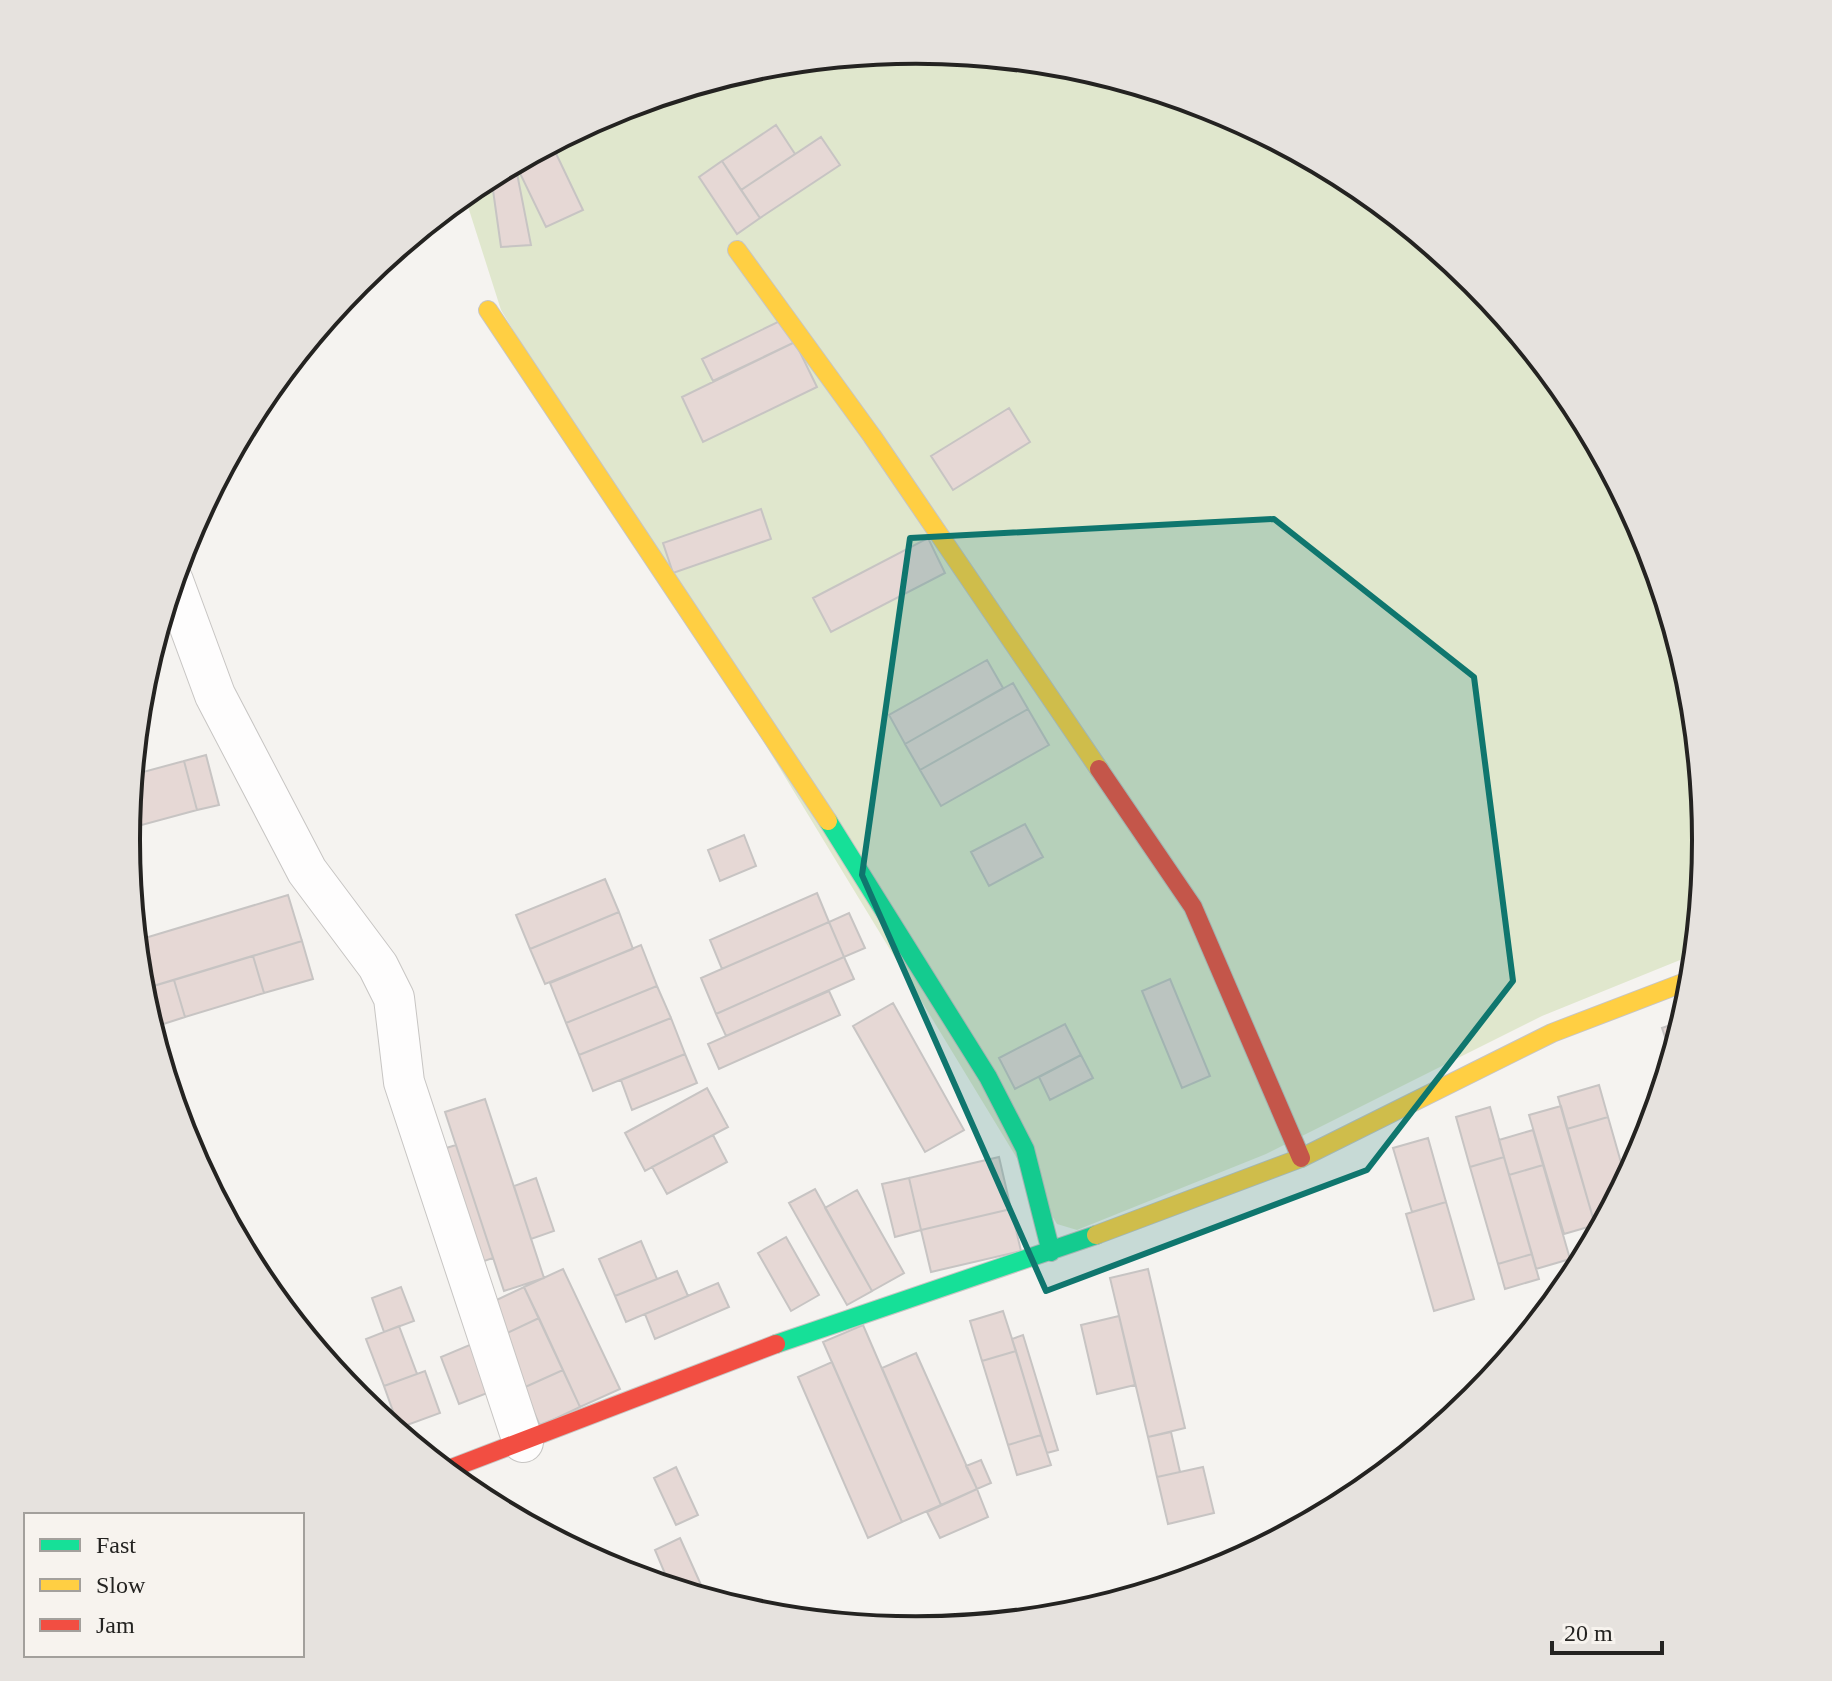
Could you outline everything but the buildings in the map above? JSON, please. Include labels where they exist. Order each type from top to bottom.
[{"type":"street","points":[[737,250],[872,436],[1193,907],[1301,1158]]},
{"type":"street","points":[[488,310],[819,805],[909,955],[988,1077],[1025,1149],[1051,1252]]},
{"type":"street","points":[[179,597],[215,695],[307,871],[378,966],[394,998],[404,1082],[523,1442]]},
{"type":"street","points":[[457,1466],[809,1331],[1051,1252],[1301,1158],[1552,1033],[1679,984]]},
{"type":"highlighted area","points":[[1274,519],[1474,677],[1513,981],[1367,1170],[1046,1291],[862,875],[910,538]]},
{"type":"green space","points":[[916,64],[967,66],[1067,79],[1166,105],[1259,144],[1304,168],[1389,224],[1465,291],[1500,329],[1562,409],[1612,497],[1633,543],[1666,640],[1686,739],[1692,840],[1691,891],[1683,959],[1542,1016],[1266,1154],[1077,1230],[1057,1224],[501,310],[468,207],[528,168],[619,123],[715,90],[765,79],[865,66]]},
{"type":"traffic: fast","points":[[828,821],[988,1077],[1025,1149],[1051,1252]]},
{"type":"traffic: fast","points":[[776,1344],[1096,1235]]},
{"type":"traffic: slow","points":[[737,250],[872,436],[1099,769]]},
{"type":"traffic: slow","points":[[488,310],[828,821]]},
{"type":"traffic: slow","points":[[1096,1235],[1301,1158],[1552,1033],[1679,984]]},
{"type":"traffic: jam","points":[[1099,769],[1193,907],[1301,1158]]},
{"type":"traffic: jam","points":[[456,1466],[776,1344]]}]
